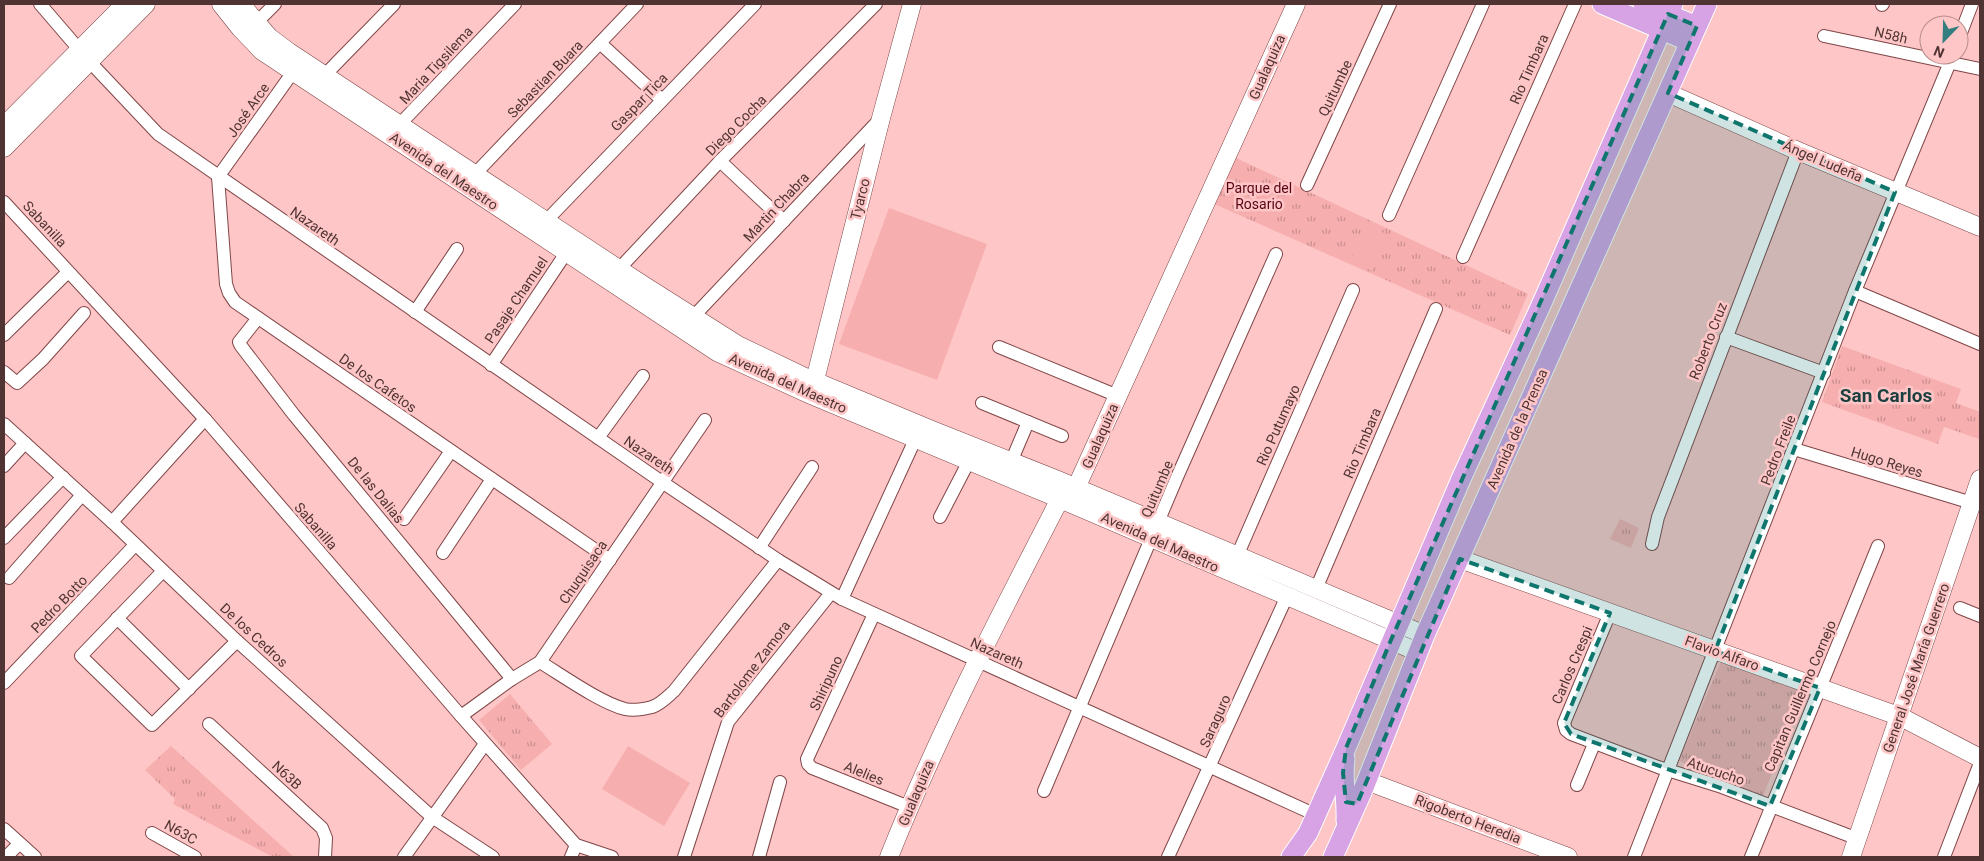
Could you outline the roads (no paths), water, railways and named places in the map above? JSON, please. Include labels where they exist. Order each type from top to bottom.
[{"type":"main road","points":[[4,148],[85,56],[126,4]]},
{"type":"main road","points":[[4,126],[146,4]]},
{"type":"main road","name":"Avenida del Maestro","points":[[221,4],[262,51],[297,66],[521,214],[546,221],[619,269],[635,289],[717,352],[762,365],[919,432],[1011,462],[1076,488],[1230,573],[1287,596],[1395,632],[1425,635]]},
{"type":"main road","name":"Avenida del Maestro","points":[[241,4],[297,66]]},
{"type":"main road","name":"Tyarco","points":[[813,388],[911,4]]},
{"type":"main road","name":"Gualaquiza","points":[[889,857],[909,807],[976,660],[1060,499],[1063,495],[1073,492],[1076,488],[1296,4]]},
{"type":"main road","points":[[1602,4],[1667,16]]},
{"type":"main road","points":[[1643,4],[1667,16],[1693,34]]},
{"type":"main road","name":"Avenida de la Prensa","points":[[1333,857],[1346,827],[1352,803],[1367,781],[1425,635],[1707,4]]},
{"type":"main road","name":"Avenida de la Prensa","points":[[1291,857],[1308,833],[1461,479],[1542,303],[1667,16]]},
{"type":"main road","name":"Avenida del Maestro","points":[[320,81],[399,125],[417,145],[474,174],[566,253],[635,289],[693,316],[738,345],[762,365]]},
{"type":"main road","name":"Ángel Ludeña","points":[[1668,92],[1798,151],[1895,192],[1979,222]]},
{"type":"main road","name":"Avenida del Maestro","points":[[919,432],[969,461],[1060,499],[1237,556],[1316,589],[1395,632],[1418,652]]},
{"type":"main road","name":"General José María Guerrero","points":[[1852,857],[1980,479]]},
{"type":"main road","name":"Flavio Alfaro","points":[[1460,560],[1900,717],[1980,758]]},
{"type":"main road","points":[[1346,748],[1343,773],[1352,803]]},
{"type":"main road","name":"Rigoberto Heredia","points":[[1367,781],[1568,857]]},
{"type":"main road","points":[[1324,857],[1346,827]]},
{"type":"street","name":"Nazareth","points":[[40,4],[152,128],[218,177],[759,548],[842,599],[1316,815]]},
{"type":"street","points":[[257,22],[274,4]]},
{"type":"street","points":[[320,81],[394,4]]},
{"type":"street","name":"Maria Tigsilema","points":[[399,125],[515,4]]},
{"type":"street","name":"Sebastian Buara","points":[[474,174],[637,4]]},
{"type":"street","name":"Gaspar Tica","points":[[546,221],[755,4]]},
{"type":"street","name":"Diego Cocha","points":[[619,269],[720,162],[876,4]]},
{"type":"street","name":"Quitumbe","points":[[1306,185],[1390,4]]},
{"type":"street","points":[[1388,214],[1483,4]]},
{"type":"street","name":"Rio Timbara","points":[[1463,257],[1575,4]]},
{"type":"street","name":"N58h","points":[[1824,36],[1919,53]]},
{"type":"street","points":[[600,43],[662,100]]},
{"type":"street","name":"Pedro Freile","points":[[1634,857],[1855,291],[1948,65]]},
{"type":"street","name":"José Arce","points":[[218,177],[297,66]]},
{"type":"street","name":"Martin Chabra","points":[[693,316],[881,118]]},
{"type":"street","name":"Roberto Cruz","points":[[1652,544],[1658,517],[1798,151]]},
{"type":"street","points":[[720,162],[784,221]]},
{"type":"street","name":"De los Cafetos","points":[[218,177],[226,284],[235,302],[610,560]]},
{"type":"street","name":"Sabanilla","points":[[4,202],[205,419],[485,744],[576,845],[612,857]]},
{"type":"street","points":[[415,312],[457,249]]},
{"type":"street","name":"Pasaje Chamuel","points":[[491,364],[566,253]]},
{"type":"street","name":"Quitumbe","points":[[1044,791],[1155,530],[1276,254]]},
{"type":"street","points":[[4,335],[68,272]]},
{"type":"street","name":"Rio Putumayo","points":[[1230,573],[1353,290]]},
{"type":"street","points":[[1855,291],[1980,344]]},
{"type":"street","name":"Rio Timbara","points":[[1316,589],[1436,309]]},
{"type":"street","points":[[4,372],[18,383],[43,359],[84,313]]},
{"type":"street","name":"De las Dalias","points":[[258,318],[239,342],[241,346],[294,415],[512,679]]},
{"type":"street","points":[[1726,336],[1824,373]]},
{"type":"street","points":[[999,348],[1118,396]]},
{"type":"street","points":[[598,438],[643,376]]},
{"type":"street","points":[[982,403],[1062,436]]},
{"type":"street","points":[[112,522],[205,419]]},
{"type":"street","name":"Chuquisaca","points":[[461,716],[512,679],[540,662],[705,420]]},
{"type":"street","points":[[1011,462],[1028,422]]},
{"type":"street","name":"De los Cedros","points":[[4,424],[112,522],[237,641],[432,817],[491,857]]},
{"type":"street","points":[[842,599],[919,432]]},
{"type":"street","points":[[4,466],[25,443]]},
{"type":"street","name":"Hugo Reyes","points":[[1794,449],[1972,503]]},
{"type":"street","points":[[404,519],[451,451]]},
{"type":"street","points":[[940,517],[969,461]]},
{"type":"street","points":[[759,548],[812,467]]},
{"type":"street","points":[[4,538],[63,477]]},
{"type":"street","points":[[443,553],[492,479]]},
{"type":"street","points":[[9,578],[82,495]]},
{"type":"street","name":"Pedro Botto","points":[[4,683],[136,545]]},
{"type":"street","name":"Capitan Guillermo Cornejo","points":[[1750,857],[1878,546]]},
{"type":"street","points":[[540,662],[604,700],[619,706],[638,710],[654,706],[662,702],[674,691],[778,560]]},
{"type":"street","points":[[163,571],[81,656],[152,725],[237,641]]},
{"type":"street","name":"Bartolome Zamora","points":[[684,857],[728,722],[831,593]]},
{"type":"street","name":"Saraguro","points":[[1168,857],[1287,596]]},
{"type":"street","points":[[1960,608],[1980,616]]},
{"type":"street","name":"Carlos Crespi","points":[[1566,730],[1564,723],[1610,613]]},
{"type":"street","name":"Shiripuno","points":[[808,764],[808,759],[874,614]]},
{"type":"street","points":[[117,618],[189,689]]},
{"type":"street","name":"N63B","points":[[209,724],[322,828],[326,838],[325,857]]},
{"type":"street","name":"Atucucho","points":[[1566,730],[1594,744],[1668,771],[1719,786],[1858,839]]},
{"type":"street","points":[[404,857],[485,744]]},
{"type":"street","points":[[1578,785],[1594,744]]},
{"type":"street","points":[[1944,857],[1980,763]]},
{"type":"street","name":"Alelies","points":[[808,764],[812,768],[909,807]]},
{"type":"street","points":[[759,857],[780,782]]},
{"type":"street","points":[[4,829],[35,857]]},
{"type":"street","name":"N63C","points":[[152,833],[195,857]]},
{"type":"street","points":[[6,857],[19,844]]},
{"type":"street","points":[[571,857],[576,845]]},
{"type":"district","name":"San Carlos","points":[[1886,395]]},
{"type":"park label","name":"Parque del Rosario","points":[[1259,196]]}]
